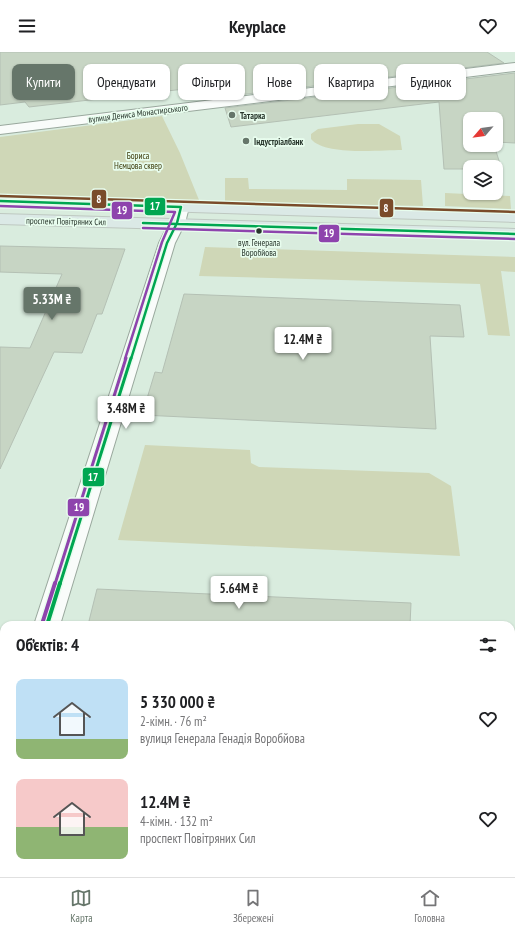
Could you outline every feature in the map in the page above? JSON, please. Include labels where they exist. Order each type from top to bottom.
[{"type":"main road","name":"проспект Повітряних Сил","points":[[0,201],[179,215],[515,234]]},
{"type":"main road","name":"проспект Повітряних Сил","points":[[0,219],[179,215],[515,217]]},
{"type":"street","name":"вулиця Дениса Монастирського","points":[[0,130],[515,68]]},
{"type":"street","points":[[48,621],[165,251],[179,215]]},
{"type":"green space","name":"Бориса Нємцова сквер","points":[[162,116],[180,153],[199,200],[204,203],[0,198],[0,137]]},
{"type":"green space","points":[[358,124],[379,124],[400,136],[402,150],[340,150],[328,148],[311,139],[311,134],[318,129]]},
{"type":"green space","points":[[225,178],[248,178],[249,189],[347,190],[347,179],[421,180],[423,206],[225,202]]},
{"type":"green space","points":[[445,193],[463,194],[463,200],[503,200],[503,196],[510,196],[511,209],[445,206]]},
{"type":"green space","points":[[205,247],[515,257],[515,272],[501,271],[510,336],[488,335],[480,284],[199,276]]},
{"type":"green space","points":[[145,445],[250,450],[251,463],[259,467],[429,473],[451,486],[460,556],[118,540]]},
{"type":"building","points":[[0,52],[487,52],[504,63],[466,68],[466,64],[396,64],[396,76],[388,77],[388,64],[314,64],[314,86],[306,87],[306,64],[253,64],[253,93],[245,94],[245,64],[178,64],[178,90],[170,91],[170,64],[83,64],[83,100],[89,100],[29,107],[25,102],[0,105]]},
{"type":"building","points":[[515,73],[515,143],[503,142],[503,112],[463,112],[463,152],[496,152],[499,160],[463,160],[463,169],[444,169],[439,102],[231,127],[225,108],[291,100],[306,100],[306,98],[314,97],[314,100],[388,100],[388,88],[396,87],[396,100],[466,100],[466,79]]},
{"type":"building","points":[[0,246],[125,249],[102,314],[97,314],[82,353],[54,352],[0,469],[0,347],[30,348],[62,274],[0,272]]},
{"type":"building","points":[[184,294],[460,305],[464,337],[430,336],[436,429],[142,415],[155,372],[162,373]]},
{"type":"building","points":[[97,589],[411,603],[410,621],[89,621]]},
{"type":"transit line","name":"8","points":[[0,196],[515,212]]},
{"type":"transit line","name":"17","points":[[0,201],[181,207],[177,223],[167,243],[48,621]]},
{"type":"transit line","name":"19","points":[[0,206],[175,212],[162,242],[43,621]]},
{"type":"transit line","name":"17","points":[[143,223],[515,234]]},
{"type":"transit line","name":"19","points":[[143,228],[515,239]]},
{"type":"place","name":"Татарка","points":[[232,115]]},
{"type":"place","name":"Індустріалбанк","points":[[246,141]]},
{"type":"place","name":"вул. Генерала Воробйова","points":[[259,231]]}]
